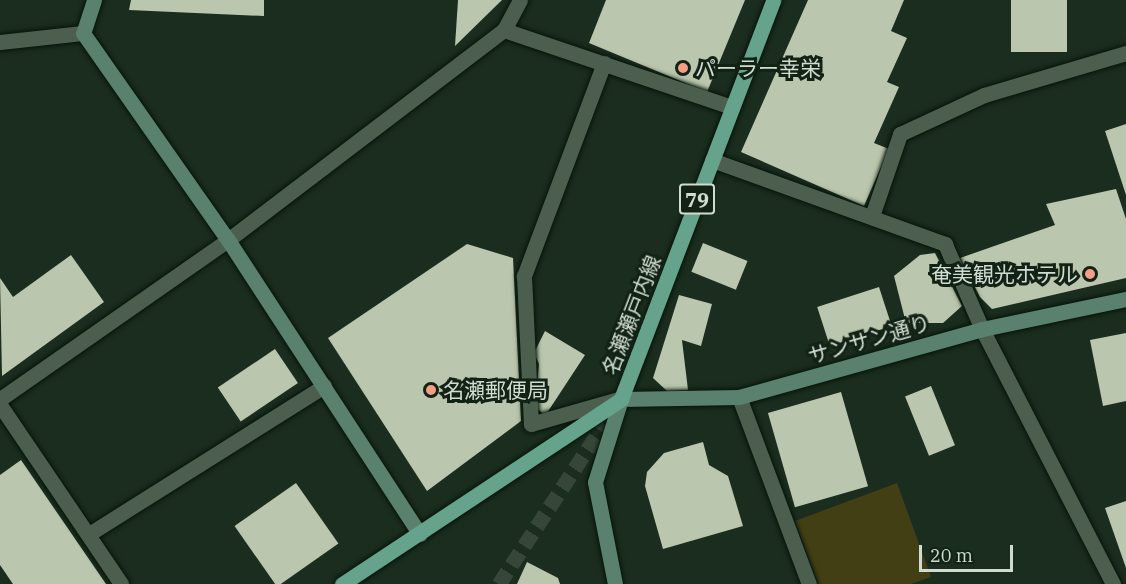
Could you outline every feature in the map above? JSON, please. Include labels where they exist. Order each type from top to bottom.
[{"type":"main road","name":"名瀬瀬戸内線","points":[[342,584],[621,399],[773,0]]},
{"type":"street","points":[[83,33],[94,0]]},
{"type":"street","points":[[0,399],[228,240],[504,30],[520,0]]},
{"type":"street","points":[[504,30],[732,107]]},
{"type":"street","points":[[0,42],[83,33]]},
{"type":"street","points":[[83,33],[228,240],[420,534]]},
{"type":"street","points":[[872,216],[900,134],[984,95],[1126,53]]},
{"type":"street","points":[[604,63],[524,276],[531,424],[621,399]]},
{"type":"street","points":[[712,160],[945,244],[982,329],[1113,584]]},
{"type":"street","name":"サンサン通り","points":[[621,399],[739,398],[982,329],[1126,299]]},
{"type":"street","points":[[89,534],[324,386]]},
{"type":"street","points":[[739,398],[809,584]]},
{"type":"street","points":[[615,584],[595,482],[621,399]]},
{"type":"street","points":[[0,405],[121,584]]},
{"type":"shaded area","points":[[897,483],[931,577],[911,584],[818,584],[795,521]]},
{"type":"building","points":[[131,0],[264,0],[264,16],[129,10]]},
{"type":"building","points":[[458,0],[502,0],[455,46]]},
{"type":"building","name":"パーラー幸栄","points":[[606,0],[745,0],[707,92],[589,43]]},
{"type":"building","points":[[808,0],[904,0],[891,31],[907,38],[887,82],[899,87],[874,143],[889,149],[864,206],[741,152]]},
{"type":"building","points":[[1011,0],[1067,0],[1067,52],[1011,52]]},
{"type":"building","points":[[1126,124],[1126,195],[1105,131]]},
{"type":"building","points":[[1116,189],[1126,219],[1126,278],[992,309],[980,297],[960,258],[1055,225],[1046,204]]},
{"type":"building","points":[[703,243],[748,261],[736,290],[691,272]]},
{"type":"building","points":[[467,244],[513,258],[521,421],[427,491],[328,338]]},
{"type":"building","points":[[935,253],[962,306],[943,323],[906,323],[894,276],[920,255]]},
{"type":"building","points":[[71,255],[104,302],[2,376],[0,278],[13,297]]},
{"type":"building","points":[[879,287],[892,326],[830,346],[817,307]]},
{"type":"building","points":[[679,295],[712,304],[701,346],[682,340],[688,390],[667,391],[653,378]]},
{"type":"building","points":[[545,331],[585,355],[545,416],[535,406],[539,364],[534,353]]},
{"type":"building","points":[[1126,333],[1126,401],[1103,406],[1090,340]]},
{"type":"building","points":[[275,349],[298,383],[241,422],[218,388]]},
{"type":"building","points":[[931,386],[955,445],[929,456],[905,396]]},
{"type":"building","points":[[841,392],[868,486],[795,507],[768,413]]},
{"type":"building","points":[[703,442],[709,465],[728,476],[743,526],[663,549],[645,486],[647,472],[664,453]]},
{"type":"building","points":[[21,460],[106,584],[13,584],[0,565],[0,475]]},
{"type":"building","points":[[296,483],[338,544],[281,584],[275,584],[235,526]]},
{"type":"building","points":[[1126,501],[1126,568],[1105,508]]},
{"type":"building","points":[[527,562],[558,578],[560,584],[517,584]]},
{"type":"tunnel","points":[[499,584],[616,406]]},
{"type":"place","name":"パーラー幸栄","points":[[683,68]]},
{"type":"place","name":"奄美観光ホテル","points":[[1090,274]]},
{"type":"place","name":"名瀬郵便局","points":[[431,390]]}]
